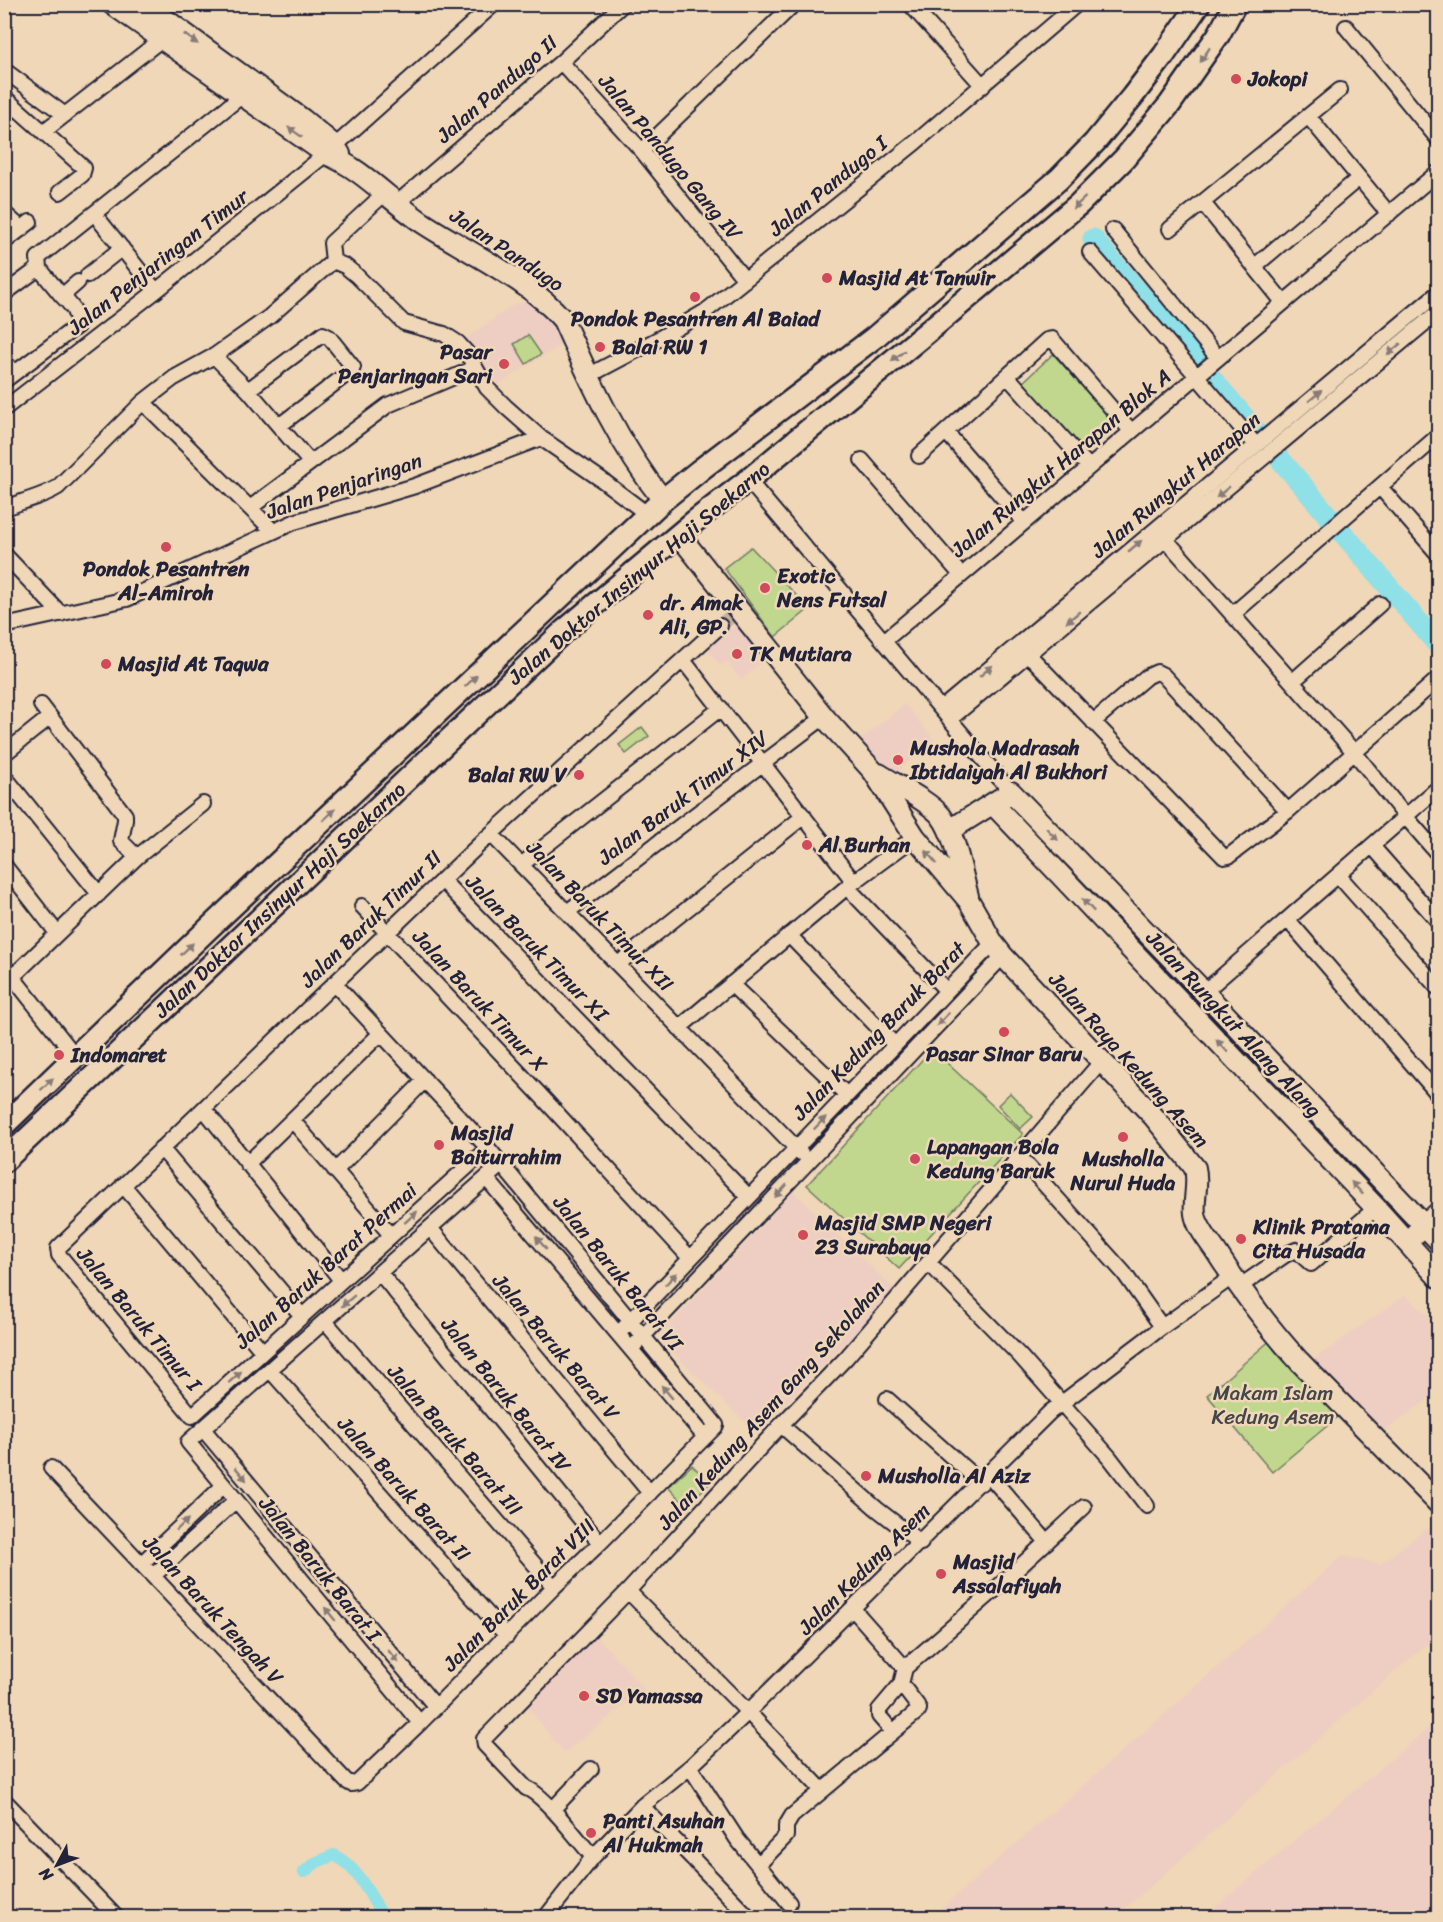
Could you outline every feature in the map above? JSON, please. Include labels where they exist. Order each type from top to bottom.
[{"type":"main road","name":"Jalan Doktor Insinyur Haji Soekarno","points":[[4,1125],[647,514],[700,470],[854,354],[1059,179],[1095,142],[1164,55],[1199,4]]},
{"type":"main road","name":"Jalan Doktor Insinyur Haji Soekarno","points":[[5,1161],[566,630],[1079,204],[1158,121],[1192,75],[1235,4]]},
{"type":"main road","points":[[940,282],[939,290],[945,302],[961,303]]},
{"type":"main road","points":[[904,312],[917,313],[925,324],[926,333]]},
{"type":"main road","points":[[442,710],[440,716],[447,728],[461,729]]},
{"type":"main road","points":[[410,739],[418,739],[425,743],[430,758]]},
{"type":"street","name":"Jalan Pandugo","points":[[112,4],[162,39],[249,91],[302,119],[335,154],[424,223],[536,293],[553,308],[563,320],[602,407],[642,473],[663,500]]},
{"type":"street","name":"Jalan Penjaringan Timur","points":[[4,409],[335,154],[494,4]]},
{"type":"street","name":"Jalan Pandugo II","points":[[333,261],[331,243],[561,62],[623,4]]},
{"type":"street","points":[[642,151],[794,4]]},
{"type":"street","points":[[910,4],[982,86]]},
{"type":"street","name":"Jalan Pandugo I","points":[[588,375],[660,338],[706,311],[982,86],[1077,4]]},
{"type":"street","name":"Jalan Pandugo","points":[[144,5],[249,91]]},
{"type":"street","points":[[1346,27],[1438,139]]},
{"type":"street","points":[[43,132],[162,39]]},
{"type":"street","name":"Jalan Pandugo Gang IV","points":[[561,62],[642,151],[745,280]]},
{"type":"street","points":[[4,70],[65,115]]},
{"type":"street","points":[[1170,230],[1340,90]]},
{"type":"street","points":[[4,361],[9,377],[77,326],[78,317],[74,308],[39,268],[38,258],[249,91]]},
{"type":"street","points":[[4,97],[84,168],[82,176],[60,192]]},
{"type":"street","points":[[1308,116],[1389,214]]},
{"type":"street","points":[[1207,367],[1438,172]]},
{"type":"street","points":[[1255,266],[1359,178]]},
{"type":"street","points":[[1203,203],[1284,302]]},
{"type":"street","points":[[4,213],[26,226],[4,242]]},
{"type":"street","points":[[100,221],[156,291]]},
{"type":"street","points":[[1113,230],[1207,367]]},
{"type":"street","points":[[62,296],[122,248]]},
{"type":"street","points":[[1090,252],[1207,367]]},
{"type":"street","points":[[4,509],[17,502],[41,496],[58,487],[143,402],[174,378],[214,356],[270,317],[333,261],[356,275],[404,322],[444,334],[458,343],[467,353],[487,388],[541,438],[647,514]]},
{"type":"street","points":[[4,294],[39,268]]},
{"type":"street","name":"Jalan Rungkut Harapan","points":[[945,714],[1156,529],[1438,294]]},
{"type":"street","name":"Jalan Rungkut Harapan","points":[[945,714],[1028,654],[1438,312]]},
{"type":"street","points":[[248,390],[323,334],[329,337],[353,367],[352,370],[279,426]]},
{"type":"street","points":[[919,456],[1047,340],[1052,339],[1131,431]]},
{"type":"street","points":[[214,356],[248,390],[310,462]]},
{"type":"street","name":"Jalan Rungkut Harapan Blok A","points":[[884,641],[1207,367],[1262,440]]},
{"type":"street","points":[[250,508],[388,405],[475,368]]},
{"type":"street","points":[[1007,376],[1089,467]]},
{"type":"street","points":[[143,402],[273,531]]},
{"type":"street","points":[[946,432],[1024,522]]},
{"type":"street","points":[[1232,615],[1438,436]]},
{"type":"street","name":"Jalan Penjaringan","points":[[4,626],[127,599],[294,522],[415,486],[541,438]]},
{"type":"street","points":[[862,460],[961,575]]},
{"type":"street","points":[[748,480],[1011,792],[950,830]]},
{"type":"street","points":[[1380,487],[1438,554]]},
{"type":"street","points":[[1156,529],[1355,753],[1438,854]]},
{"type":"street","name":"Jalan Raya Kedung Asem","points":[[679,535],[729,617],[873,771],[915,837],[969,901],[998,949],[1154,1118],[1195,1168],[1198,1178],[1195,1213],[1198,1222],[1236,1282],[1293,1355],[1438,1503]]},
{"type":"street","points":[[4,554],[61,614]]},
{"type":"street","points":[[1292,682],[1380,604]]},
{"type":"street","name":"Jalan Baruk Timur II","points":[[57,1248],[442,880],[729,617]]},
{"type":"street","points":[[1028,654],[1224,857],[1229,856],[1288,811],[1438,679]]},
{"type":"street","points":[[684,660],[804,816],[851,884],[947,991]]},
{"type":"street","points":[[1093,722],[1146,677],[1157,672],[1163,675],[1288,811]]},
{"type":"street","points":[[41,705],[125,815],[121,841],[137,857]]},
{"type":"street","points":[[521,865],[721,708]]},
{"type":"street","points":[[4,754],[50,717]]},
{"type":"street","name":"Jalan Baruk Timur XIV","points":[[567,912],[824,717]]},
{"type":"street","name":"Jalan Raya Kedung Asem","points":[[873,771],[931,807],[941,816],[950,830],[969,901]]},
{"type":"street","points":[[4,776],[99,894]]},
{"type":"street","points":[[1204,992],[1438,788]]},
{"type":"street","name":"Jalan Rungkut Alang Alang","points":[[1011,792],[1204,992],[1432,1219],[1438,1240]]},
{"type":"street","points":[[76,1057],[7,976],[57,933],[137,857],[203,804]]},
{"type":"street","name":"Jalan Rungkut Alang Alang","points":[[993,804],[1376,1208],[1438,1277]]},
{"type":"street","points":[[618,964],[804,816]]},
{"type":"street","name":"Jalan Baruk Timur XII","points":[[491,834],[796,1148]]},
{"type":"street","points":[[679,1028],[851,884],[915,837]]},
{"type":"street","points":[[1372,846],[1438,921]]},
{"type":"street","points":[[4,865],[57,933]]},
{"type":"street","points":[[1339,876],[1438,988]]},
{"type":"street","name":"Jalan Baruk Timur XI","points":[[442,880],[749,1197]]},
{"type":"street","points":[[362,906],[387,932]]},
{"type":"street","points":[[1288,920],[1438,1094]]},
{"type":"street","name":"Jalan Baruk Timur X","points":[[387,932],[690,1258]]},
{"type":"street","points":[[789,935],[895,1045]]},
{"type":"street","name":"Jalan Kedung Baruk Barat","points":[[618,1334],[947,991],[998,949]]},
{"type":"street","name":"Jalan Kedung Baruk Barat","points":[[631,1349],[808,1162],[998,949]]},
{"type":"street","name":"Jalan Baruk Barat VI","points":[[334,983],[502,1164],[716,1425]]},
{"type":"street","points":[[732,984],[847,1095]]},
{"type":"street","points":[[248,1164],[381,1033]]},
{"type":"street","name":"Jalan Kedung Asem Gang Sekolahan","points":[[552,1810],[518,1780],[485,1745],[484,1739],[628,1592],[846,1358],[1101,1062]]},
{"type":"street","points":[[336,1170],[425,1080]]},
{"type":"street","points":[[204,1109],[341,1280]]},
{"type":"street","points":[[292,1120],[391,1235]]},
{"type":"street","points":[[161,1148],[302,1316]]},
{"type":"street","name":"Jalan Baruk Barat Permai","points":[[192,1416],[488,1148]]},
{"type":"street","name":"Jalan Kedung Baruk Barat","points":[[796,1148],[808,1162]]},
{"type":"street","points":[[1019,1156],[1124,1273],[1162,1327]]},
{"type":"street","name":"Jalan Baruk Barat Permai","points":[[188,1442],[502,1164]]},
{"type":"street","name":"Jalan Baruk Barat VI","points":[[487,1179],[705,1437]]},
{"type":"street","points":[[123,1185],[263,1352]]},
{"type":"street","name":"Jalan Kedung Asem","points":[[547,1917],[593,1857],[642,1806],[690,1767],[748,1712],[1062,1402],[1162,1327],[1236,1282],[1296,1250],[1311,1264],[1376,1208]]},
{"type":"street","points":[[1406,1242],[1432,1219]]},
{"type":"street","name":"Jalan Baruk Barat V","points":[[430,1228],[650,1493]]},
{"type":"street","name":"Jalan Baruk Timur I","points":[[57,1248],[59,1255],[192,1416]]},
{"type":"street","points":[[929,1263],[1062,1402],[1147,1506]]},
{"type":"street","name":"Jalan Baruk Barat IV","points":[[380,1273],[600,1543]]},
{"type":"street","name":"Jalan Baruk Barat III","points":[[325,1321],[554,1587]]},
{"type":"street","name":"Jalan Baruk Barat II","points":[[270,1370],[507,1636]]},
{"type":"street","points":[[887,1399],[985,1478],[1047,1542]]},
{"type":"street","name":"Jalan Baruk Barat VIII","points":[[346,1781],[351,1784],[357,1782],[420,1724],[716,1425]]},
{"type":"street","points":[[782,1425],[877,1509],[921,1543]]},
{"type":"street","name":"Jalan Baruk Barat I","points":[[203,1429],[436,1707]]},
{"type":"street","name":"Jalan Baruk Barat I","points":[[188,1442],[420,1724]]},
{"type":"street","name":"Jalan Baruk Tengah V","points":[[51,1468],[346,1781]]},
{"type":"street","points":[[141,1564],[224,1486]]},
{"type":"street","points":[[153,1576],[236,1500]]},
{"type":"street","points":[[893,1732],[879,1716],[879,1710],[900,1684],[905,1668],[1084,1507]]},
{"type":"street","points":[[628,1592],[748,1712],[821,1790]]},
{"type":"street","points":[[853,1610],[905,1668]]},
{"type":"street","points":[[758,1865],[786,1836],[786,1826],[792,1815],[919,1709],[900,1684]]},
{"type":"street","points":[[690,1767],[737,1839],[789,1903]]},
{"type":"street","points":[[591,1769],[552,1810],[593,1857]]},
{"type":"street","points":[[4,1800],[117,1917]]},
{"type":"street","points":[[642,1806],[750,1917]]},
{"type":"shaded area","name":"Pasar Penjaringan Sari","points":[[527,301],[547,315],[565,342],[494,387],[464,340],[515,304]]},
{"type":"shaded area","name":"TK Mutiara","points":[[738,623],[767,658],[741,680],[727,662],[721,666],[707,649]]},
{"type":"shaded area","points":[[905,704],[934,740],[896,773],[872,759],[858,742]]},
{"type":"shaded area","points":[[793,1191],[896,1291],[756,1433],[658,1338]]},
{"type":"shaded area","points":[[1405,1295],[1438,1325],[1438,1383],[1433,1386],[1438,1392],[1377,1436],[1306,1365]]},
{"type":"shaded area","points":[[1435,1523],[1438,1526],[1438,1634],[1115,1917],[932,1917],[1342,1556],[1380,1564]]},
{"type":"shaded area","name":"SD Yamassa","points":[[593,1632],[644,1689],[564,1753],[525,1703]]},
{"type":"shaded area","points":[[1438,1720],[1438,1917],[1204,1917]]},
{"type":"green space","points":[[528,335],[541,354],[526,364],[514,344]]},
{"type":"green space","points":[[1053,354],[1114,421],[1083,450],[1021,384]]},
{"type":"green space","name":"Exotic Nens Futsal","points":[[751,547],[809,609],[775,637],[724,568]]},
{"type":"green space","points":[[642,727],[649,736],[626,754],[619,745]]},
{"type":"green space","name":"Lapangan Bola Kedung Baruk","points":[[932,1049],[1023,1134],[899,1269],[807,1185]]},
{"type":"green space","points":[[1010,1093],[1033,1117],[1020,1129],[998,1105]]},
{"type":"green space","name":"Makam Islam Kedung Asem","points":[[1273,1338],[1339,1416],[1272,1472],[1207,1395]]},
{"type":"green space","points":[[692,1465],[710,1483],[686,1506],[668,1487]]},
{"type":"waterway","points":[[1093,239],[1438,645]]},
{"type":"waterway","points":[[304,1872],[317,1862],[334,1855],[343,1860],[357,1875],[384,1918]]},
{"type":"tunnel","points":[[720,626],[730,617]]},
{"type":"place","name":"Jokopi","points":[[1236,79]]},
{"type":"place","name":"Masjid At Tanwir","points":[[827,278]]},
{"type":"place","name":"Pondok Pesantren Al Baiad","points":[[695,297]]},
{"type":"place","name":"Balai RW 1","points":[[600,347]]},
{"type":"place","name":"Pasar Penjaringan Sari","points":[[504,364]]},
{"type":"place","name":"Pondok Pesantren Al-Amiroh","points":[[166,547]]},
{"type":"place","name":"Exotic Nens Futsal","points":[[765,588]]},
{"type":"place","name":"dr. Amak Ali, GP.","points":[[648,615]]},
{"type":"place","name":"TK Mutiara","points":[[737,654]]},
{"type":"place","name":"Masjid At Taqwa","points":[[106,664]]},
{"type":"place","name":"Mushola Madrasah Ibtidaiyah Al Bukhori","points":[[898,760]]},
{"type":"place","name":"Balai RW V","points":[[579,775]]},
{"type":"place","name":"Al Burhan","points":[[807,845]]},
{"type":"place","name":"Pasar Sinar Baru","points":[[1004,1032]]},
{"type":"place","name":"Indomaret","points":[[59,1055]]},
{"type":"place","name":"Musholla Nurul Huda","points":[[1123,1137]]},
{"type":"place","name":"Masjid Baiturrahim","points":[[439,1145]]},
{"type":"place","name":"Lapangan Bola Kedung Baruk","points":[[915,1159]]},
{"type":"place","name":"Masjid SMP Negeri 23 Surabaya","points":[[803,1235]]},
{"type":"place","name":"Klinik Pratama Cita Husada","points":[[1241,1239]]},
{"type":"place","name":"Musholla Al Aziz","points":[[866,1476]]},
{"type":"place","name":"Masjid Assalafiyah","points":[[941,1574]]},
{"type":"place","name":"SD Yamassa","points":[[584,1696]]},
{"type":"place","name":"Panti Asuhan Al Hukmah","points":[[591,1833]]}]
